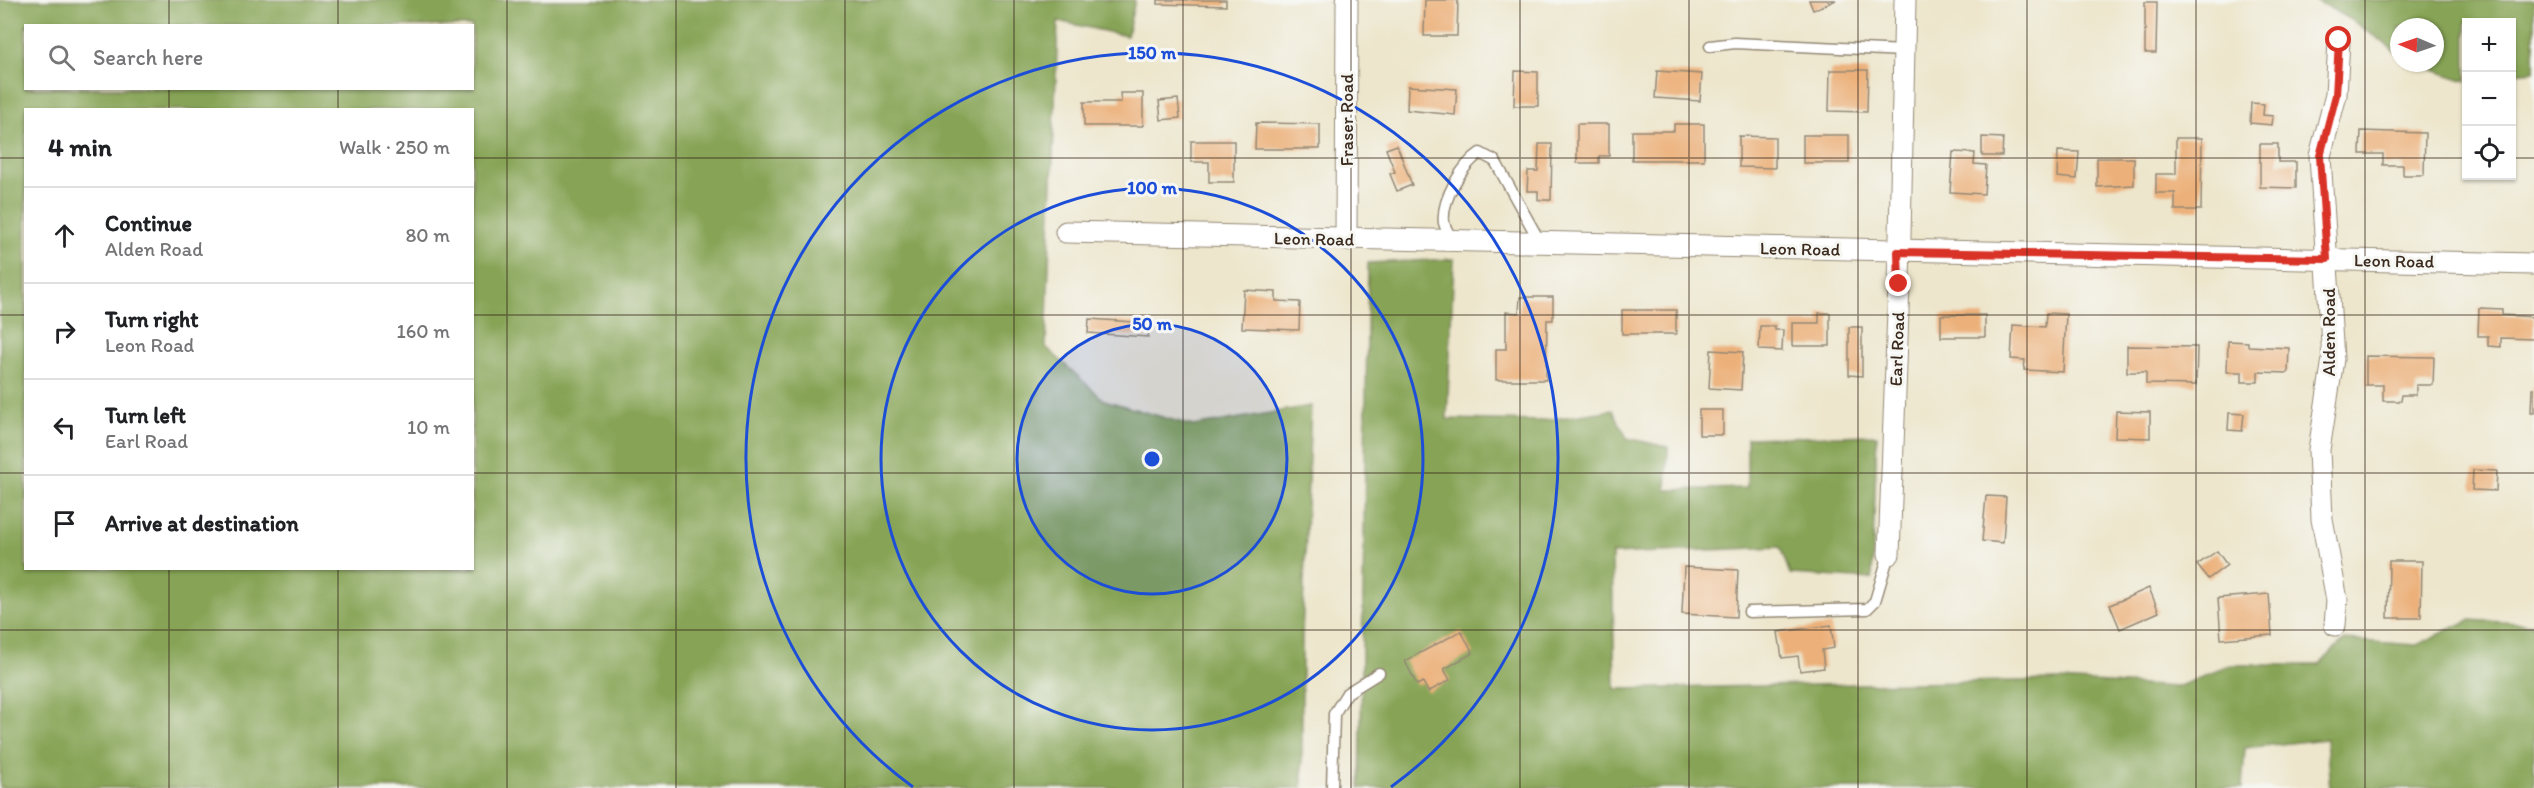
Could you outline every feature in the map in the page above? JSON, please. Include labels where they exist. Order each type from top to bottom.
[{"type":"street","name":"Fraser Road","points":[[1346,240],[1347,0]]},
{"type":"street","name":"Earl Road","points":[[1889,554],[1905,0]]},
{"type":"street","name":"Alden Road","points":[[2335,625],[2337,600],[2322,519],[2319,450],[2333,359],[2320,156],[2336,95],[2339,40]]},
{"type":"street","name":"Leon Road","points":[[1066,232],[1346,240],[1452,240],[1898,252],[2534,264]]},
{"type":"lane","points":[[1710,46],[1735,42],[1904,51]]},
{"type":"lane","points":[[1452,240],[1444,223],[1445,207],[1470,160],[1480,153],[1495,161],[1540,242]]},
{"type":"lane","points":[[1749,612],[1867,609],[1875,601],[1889,554]]},
{"type":"lane","points":[[1332,788],[1334,714],[1347,693],[1379,673]]},
{"type":"green space","points":[[0,0],[1135,0],[1127,36],[1058,21],[1046,347],[1104,400],[1193,426],[1311,406],[1302,636],[1302,788],[0,788]]},
{"type":"green space","points":[[2315,0],[2534,0],[2534,71],[2516,73],[2516,18],[2462,18],[2462,80],[2439,72],[2444,72],[2444,18],[2390,18],[2390,48],[2350,19]]},
{"type":"green space","points":[[1454,259],[1447,419],[1540,421],[1613,410],[1627,438],[1668,447],[1666,490],[1747,488],[1747,438],[1877,435],[1872,579],[1790,574],[1780,547],[1612,554],[1615,689],[2058,680],[2177,687],[2231,665],[2319,665],[2344,640],[2417,645],[2469,620],[2534,624],[2534,788],[2330,788],[2326,739],[2245,748],[2242,788],[1360,788],[1368,263]]},
{"type":"building","points":[[1158,0],[1226,0],[1226,6],[1158,4]]},
{"type":"building","points":[[1425,0],[1458,0],[1457,36],[1424,36]]},
{"type":"building","points":[[1809,0],[1836,0],[1813,10]]},
{"type":"building","points":[[2145,2],[2157,2],[2156,53],[2145,53]]},
{"type":"building","points":[[1830,70],[1868,70],[1867,112],[1829,111]]},
{"type":"building","points":[[1515,71],[1538,72],[1538,106],[1514,106]]},
{"type":"building","points":[[1657,71],[1702,74],[1700,101],[1655,98]]},
{"type":"building","points":[[1408,86],[1457,89],[1455,115],[1407,110]]},
{"type":"building","points":[[1120,93],[1143,93],[1143,126],[1084,126],[1084,102],[1121,102]]},
{"type":"building","points":[[1178,99],[1180,118],[1161,120],[1159,101]]},
{"type":"building","points":[[2251,103],[2264,104],[2263,115],[2273,116],[2272,125],[2250,123]]},
{"type":"building","points":[[1256,123],[1320,124],[1320,149],[1255,149]]},
{"type":"building","points":[[1577,124],[1609,124],[1609,156],[1599,156],[1599,163],[1577,163]]},
{"type":"building","points":[[1674,124],[1704,124],[1704,160],[1632,160],[1632,131],[1674,131]]},
{"type":"building","points":[[2361,131],[2425,133],[2424,175],[2403,175],[2403,165],[2383,165],[2383,154],[2360,154]]},
{"type":"building","points":[[1803,135],[1849,135],[1849,163],[1803,163]]},
{"type":"building","points":[[1739,136],[1775,137],[1775,168],[1739,167]]},
{"type":"building","points":[[1982,137],[2003,138],[2002,156],[1982,156]]},
{"type":"building","points":[[2176,138],[2202,138],[2201,210],[2175,210],[2175,193],[2156,193],[2156,174],[2176,174]]},
{"type":"building","points":[[1191,141],[1234,141],[1234,182],[1209,182],[1209,162],[1191,162]]},
{"type":"building","points":[[1539,144],[1552,144],[1551,200],[1538,200],[1538,191],[1527,191],[1528,171],[1538,171]]},
{"type":"building","points":[[2260,144],[2278,144],[2278,162],[2296,162],[2296,188],[2260,187]]},
{"type":"building","points":[[1397,145],[1412,185],[1397,191],[1390,174],[1395,172],[1386,149]]},
{"type":"building","points":[[2058,151],[2079,152],[2077,179],[2057,177]]},
{"type":"building","points":[[1953,152],[1975,153],[1974,164],[1986,165],[1984,194],[1950,192]]},
{"type":"building","points":[[2097,158],[2134,158],[2134,185],[2097,187]]},
{"type":"building","points":[[1244,290],[1276,292],[1276,301],[1300,302],[1299,330],[1242,328]]},
{"type":"building","points":[[1520,297],[1553,297],[1553,320],[1547,320],[1546,380],[1496,380],[1496,349],[1506,349],[1506,312],[1519,313]]},
{"type":"building","points":[[2479,308],[2502,309],[2502,315],[2534,317],[2534,339],[2501,338],[2501,347],[2488,346],[2488,336],[2478,336]]},
{"type":"building","points":[[1622,310],[1676,310],[1676,334],[1622,334]]},
{"type":"building","points":[[1819,313],[1830,313],[1830,346],[1792,346],[1792,323],[1819,323]]},
{"type":"building","points":[[2046,313],[2066,314],[2063,372],[2024,370],[2025,360],[2011,359],[2013,325],[2045,327]]},
{"type":"building","points":[[1941,315],[1985,315],[1985,337],[1941,337]]},
{"type":"building","points":[[1089,319],[1149,323],[1148,337],[1088,333]]},
{"type":"building","points":[[1760,326],[1775,326],[1775,330],[1783,330],[1782,351],[1759,350]]},
{"type":"building","points":[[1849,327],[1862,327],[1862,376],[1849,375]]},
{"type":"building","points":[[2228,341],[2248,342],[2248,346],[2289,348],[2288,373],[2258,372],[2258,382],[2242,382],[2242,372],[2227,372]]},
{"type":"building","points":[[2127,346],[2197,347],[2196,385],[2146,384],[2146,372],[2127,372]]},
{"type":"building","points":[[1711,350],[1743,352],[1741,390],[1709,388]]},
{"type":"building","points":[[2366,356],[2434,357],[2433,385],[2416,385],[2416,395],[2402,395],[2401,401],[2383,401],[2383,385],[2366,385]]},
{"type":"building","points":[[2532,388],[2534,388],[2534,413],[2531,413]]},
{"type":"building","points":[[1699,410],[1723,410],[1723,435],[1699,435]]},
{"type":"building","points":[[2116,411],[2150,412],[2150,438],[2115,437]]},
{"type":"building","points":[[2229,413],[2244,414],[2242,431],[2228,430]]},
{"type":"building","points":[[2473,470],[2497,471],[2496,491],[2472,490]]},
{"type":"building","points":[[1986,496],[2006,497],[2003,543],[1982,541]]},
{"type":"building","points":[[2217,551],[2227,565],[2208,579],[2197,565]]},
{"type":"building","points":[[2389,561],[2422,561],[2421,618],[2388,618]]},
{"type":"building","points":[[1684,567],[1738,570],[1736,617],[1682,614]]},
{"type":"building","points":[[2149,588],[2159,612],[2120,629],[2110,605]]},
{"type":"building","points":[[2269,594],[2272,635],[2221,639],[2218,598]]},
{"type":"building","points":[[1831,625],[1834,648],[1822,650],[1824,668],[1800,671],[1798,656],[1782,658],[1778,632]]},
{"type":"building","points":[[1461,631],[1473,653],[1444,669],[1450,680],[1428,692],[1423,682],[1417,685],[1405,661]]},
{"type":"route","points":[[1899,284],[1898,252],[2327,259],[2320,156],[2336,95],[2339,40]]}]
